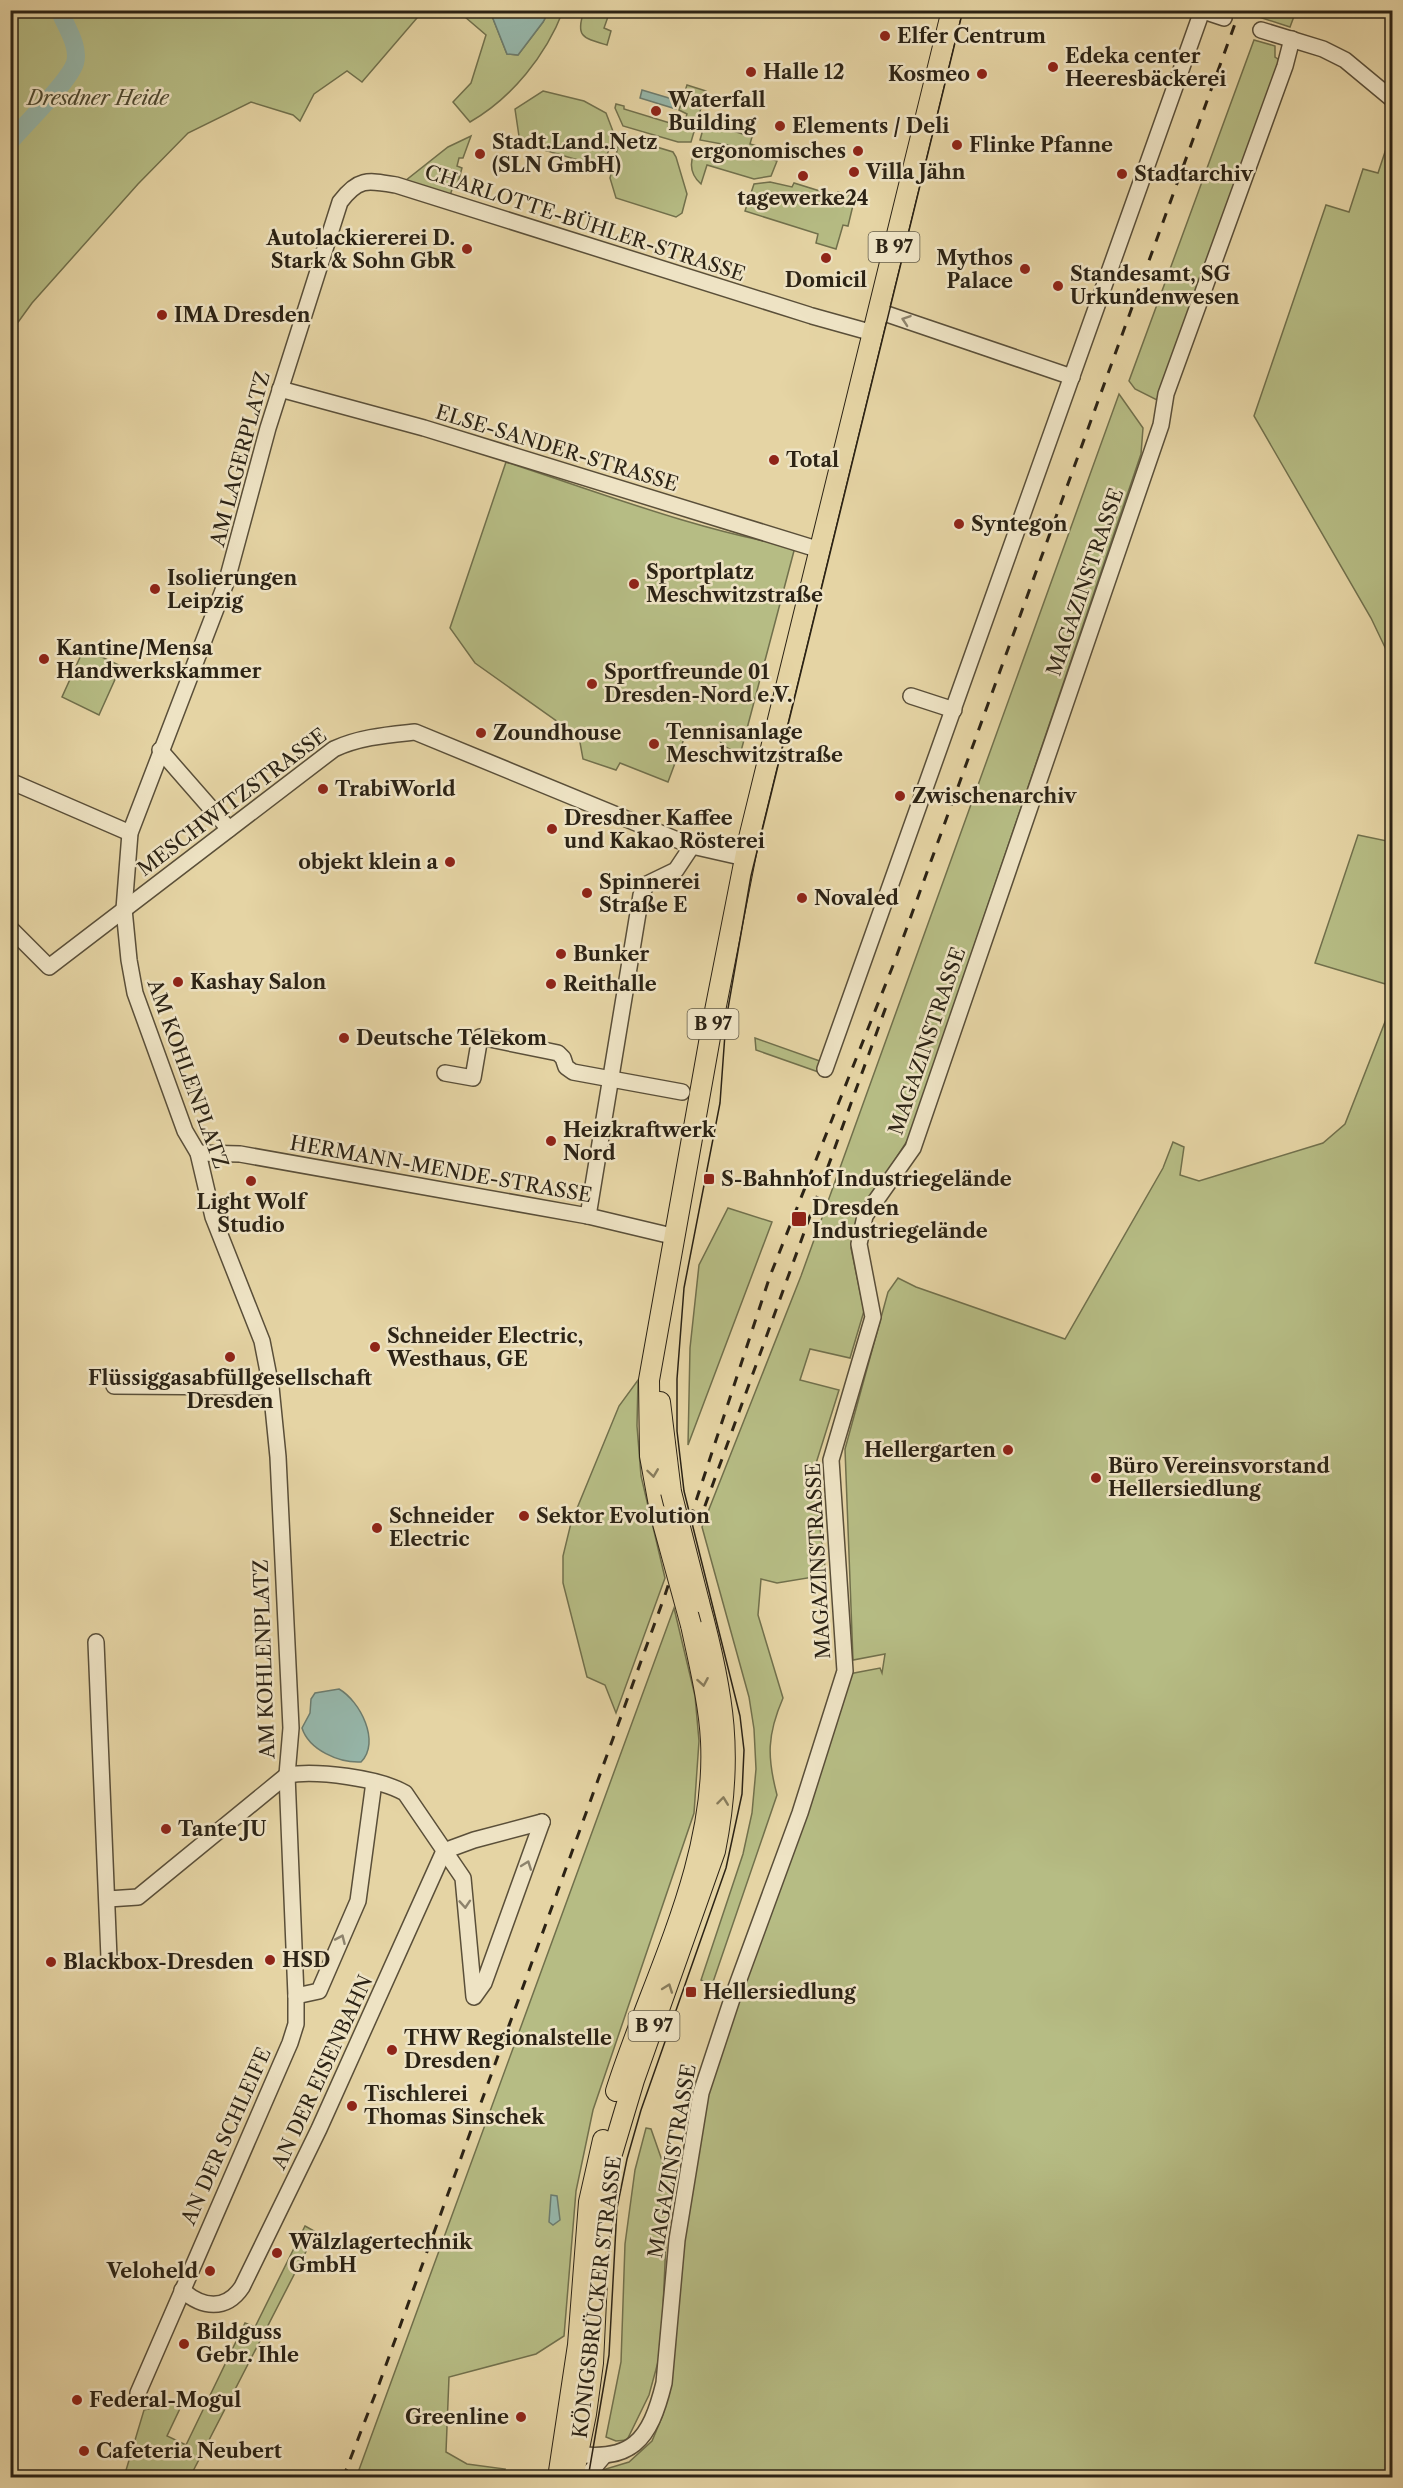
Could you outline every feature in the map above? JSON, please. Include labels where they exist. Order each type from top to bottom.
[{"type":"main road","name":"KÖNIGSBRÜCKER STRASSE","points":[[573,2478],[570,2453],[581,2281],[594,2175],[621,2075],[690,1884],[707,1812],[711,1742],[703,1681],[691,1625],[654,1483],[648,1429],[649,1380],[657,1348],[745,858],[952,10]]},
{"type":"main road","name":"KÖNIGSBRÜCKER STRASSE","points":[[558,2478],[570,2453],[593,2364],[600,2239],[611,2157],[634,2080],[715,1851],[726,1783],[726,1741],[715,1666],[670,1492],[662,1428],[657,1348]]},
{"type":"street","points":[[825,1069],[1201,11],[1224,18]]},
{"type":"street","points":[[1261,30],[1323,49],[1345,60],[1392,99]]},
{"type":"street","name":"MAGAZINSTRASSE","points":[[570,2453],[603,2457],[621,2453],[637,2442],[660,2400],[664,2383],[677,2240],[701,2093],[734,1993],[800,1813],[845,1671],[831,1460],[873,1317],[859,1244],[866,1216],[913,1148],[1161,425],[1166,394],[1285,66],[1292,39]]},
{"type":"street","name":"CHARLOTTE-BÜHLER-STRASSE","points":[[360,182],[373,181],[396,185],[873,333]]},
{"type":"street","name":"AM LAGERPLATZ","points":[[124,909],[130,833],[227,580],[280,389],[340,202],[349,190],[360,182]]},
{"type":"street","points":[[878,310],[1072,377]]},
{"type":"street","name":"ELSE-SANDER-STRASSE","points":[[280,389],[424,428],[820,550]]},
{"type":"street","points":[[911,696],[954,710]]},
{"type":"street","name":"MESCHWITZSTRASSE","points":[[10,928],[49,967],[334,749],[368,738],[415,732],[692,846],[745,858]]},
{"type":"street","points":[[160,750],[229,829]]},
{"type":"street","points":[[10,781],[130,833]]},
{"type":"street","points":[[588,1216],[609,1077],[641,895],[647,884],[676,870],[692,846]]},
{"type":"street","name":"AM KOHLENPLATZ","points":[[124,909],[135,993],[185,1131],[198,1153],[213,1217],[262,1341],[271,1387],[278,1457],[291,1728],[287,1775],[303,1772],[392,1786],[405,1793],[444,1851]]},
{"type":"street","points":[[445,1073],[473,1078],[480,1037],[558,1053],[563,1058],[566,1067],[573,1072],[682,1092]]},
{"type":"street","name":"HERMANN-MENDE-STRASSE","points":[[198,1153],[240,1154],[588,1216],[676,1237]]},
{"type":"street","points":[[114,1386],[271,1387]]},
{"type":"street","points":[[96,1642],[109,1958]]},
{"type":"street","points":[[108,1899],[138,1897],[287,1775]]},
{"type":"street","name":"AN DER SCHLEIFE","points":[[138,2393],[290,2043],[296,2024],[287,1775]]},
{"type":"street","points":[[296,1996],[319,1991],[358,1901],[374,1782]]},
{"type":"street","points":[[542,1822],[484,1983],[474,1997],[463,1878],[444,1851],[481,1838],[542,1822]]},
{"type":"street","name":"AN DER EISENBAHN","points":[[182,2290],[189,2297],[207,2303],[226,2303],[235,2298],[242,2287],[319,2129],[444,1851]]},
{"type":"street","points":[[585,2478],[603,2457]]},
{"type":"green space","name":"Dresdner Heide","points":[[11,10],[423,11],[362,82],[347,71],[314,94],[300,121],[293,115],[251,102],[188,133],[138,184],[32,303],[11,332]]},
{"type":"green space","points":[[1261,10],[1296,11],[1290,27],[1259,17]]},
{"type":"green space","points":[[458,11],[490,11],[507,54],[518,55],[549,11],[563,11],[547,44],[526,74],[500,101],[470,122],[453,102],[471,83],[486,35]]},
{"type":"green space","points":[[584,11],[610,11],[604,28],[611,31],[607,45],[583,35],[580,26]]},
{"type":"green space","points":[[1254,40],[1275,46],[1275,57],[1281,61],[1157,400],[1135,389],[1129,381]]},
{"type":"green space","points":[[687,85],[706,91],[691,142],[678,142],[623,126],[615,108],[616,104],[624,106],[624,109],[683,127],[687,114],[679,110]]},
{"type":"green space","points":[[543,91],[584,101],[606,113],[614,134],[604,164],[595,165],[520,143],[515,109]]},
{"type":"green space","points":[[705,122],[752,137],[750,144],[772,150],[771,153],[700,140]]},
{"type":"green space","points":[[1392,131],[1392,662],[1371,618],[1254,416],[1326,205],[1349,212],[1363,169],[1378,173]]},
{"type":"green space","points":[[471,136],[463,158],[459,158],[457,166],[462,168],[457,186],[453,186],[450,196],[405,181],[448,147]]},
{"type":"green space","points":[[627,138],[673,152],[687,194],[682,213],[676,217],[616,198],[610,178],[619,143]]},
{"type":"green space","points":[[702,149],[777,161],[771,176],[754,179],[707,165],[701,184],[695,177],[692,162],[694,153]]},
{"type":"green space","points":[[770,182],[792,187],[794,183],[836,196],[838,192],[855,197],[848,226],[843,225],[836,249],[816,243],[818,234],[745,211],[754,184]]},
{"type":"green space","points":[[1119,394],[1143,428],[1141,454],[909,1138],[862,1211],[851,1248],[864,1311],[850,1358],[810,1349],[800,1380],[839,1390],[813,1473],[826,1575],[777,1583],[761,1579],[758,1615],[783,1698],[774,1723],[770,1746],[771,1769],[777,1795],[712,1985],[701,1980],[743,1854],[752,1813],[756,1769],[754,1729],[749,1697],[702,1527],[801,1276]]},
{"type":"green space","points":[[506,462],[685,521],[795,547],[740,755],[724,746],[716,737],[688,728],[668,782],[620,763],[616,770],[583,759],[579,737],[475,663],[450,628]]},
{"type":"green space","points":[[89,651],[121,666],[99,715],[62,697],[82,653],[87,655]]},
{"type":"green space","points":[[1358,835],[1392,842],[1392,986],[1315,963]]},
{"type":"green space","points":[[1392,1004],[1392,2477],[598,2478],[599,2471],[629,2462],[652,2441],[662,2417],[670,2391],[677,2265],[703,2097],[849,1674],[880,1668],[882,1673],[885,1654],[853,1660],[845,1449],[888,1292],[898,1278],[916,1287],[1065,1339],[1163,1168],[1173,1142],[1184,1147],[1180,1175],[1199,1181],[1323,1143],[1345,1124]]},
{"type":"green space","points":[[755,1038],[831,1065],[827,1075],[756,1050]]},
{"type":"green space","points":[[728,1208],[772,1222],[688,1445],[690,1348],[699,1265]]},
{"type":"green space","points":[[638,1380],[637,1426],[641,1476],[665,1578],[616,1713],[605,1685],[587,1677],[563,1583],[563,1556],[571,1523],[619,1406]]},
{"type":"green space","points":[[674,1608],[695,1696],[699,1741],[694,1813],[593,2110],[576,2191],[564,2336],[536,2354],[449,2377],[446,2452],[467,2464],[505,2469],[501,2477],[356,2478]]},
{"type":"green space","points":[[646,2128],[651,2129],[672,2189],[667,2220],[661,2351],[649,2395],[627,2440],[616,2441],[606,2437],[621,2362],[625,2244],[635,2170]]},
{"type":"green space","points":[[305,2226],[316,2232],[190,2477],[124,2477],[144,2410],[184,2400],[167,2436],[186,2445],[245,2323],[255,2327]]},
{"type":"water","points":[[490,11],[549,11],[518,55],[507,54]]},
{"type":"water","points":[[642,90],[679,101],[676,109],[640,98]]},
{"type":"water","points":[[339,1689],[354,1703],[365,1722],[369,1744],[367,1754],[361,1762],[343,1760],[326,1754],[311,1743],[302,1728],[310,1713],[311,1699],[315,1693]]},
{"type":"water","points":[[551,2195],[557,2196],[560,2220],[553,2225],[549,2222]]},
{"type":"waterway","points":[[10,142],[56,92],[75,63],[74,43],[59,10]]},
{"type":"tram line","points":[[588,2478],[609,2355],[617,2208],[627,2159],[641,2110],[726,1868],[742,1794],[744,1750],[740,1716],[684,1491],[677,1431],[677,1379],[684,1288],[720,1103],[726,1020],[751,876],[963,10]]},
{"type":"railway","points":[[343,2478],[665,1595],[770,1276],[894,963],[1240,10]]},
{"type":"railway","points":[[698,1525],[887,1004]]},
{"type":"place","name":"Elfer Centrum","points":[[885,36]]},
{"type":"place","name":"Edeka center Heeresbäckerei","points":[[1053,67]]},
{"type":"place","name":"Halle 12","points":[[751,72]]},
{"type":"place","name":"Kosmeo","points":[[982,74]]},
{"type":"place","name":"Waterfall Building","points":[[656,111]]},
{"type":"place","name":"Elements / Deli","points":[[780,126]]},
{"type":"place","name":"Flinke Pfanne","points":[[957,145]]},
{"type":"place","name":"ergonomisches","points":[[858,151]]},
{"type":"place","name":"Stadt.Land.Netz (SLN GmbH)","points":[[480,154]]},
{"type":"place","name":"Villa Jähn","points":[[854,172]]},
{"type":"place","name":"Stadtarchiv","points":[[1122,174]]},
{"type":"place","name":"tagewerke24","points":[[803,176]]},
{"type":"place","name":"Autolackiererei D. Stark & Sohn GbR","points":[[467,249]]},
{"type":"place","name":"Domicil","points":[[826,258]]},
{"type":"place","name":"Mythos Palace","points":[[1025,269]]},
{"type":"place","name":"Standesamt, SG Urkundenwesen","points":[[1058,286]]},
{"type":"place","name":"IMA Dresden","points":[[162,315]]},
{"type":"place","name":"Total","points":[[774,460]]},
{"type":"place","name":"Syntegon","points":[[959,524]]},
{"type":"place","name":"Sportplatz Meschwitzstraße","points":[[634,584]]},
{"type":"place","name":"Isolierungen Leipzig","points":[[155,589]]},
{"type":"place","name":"Kantine/Mensa Handwerkskammer","points":[[44,659]]},
{"type":"place","name":"Sportfreunde 01 Dresden-Nord e.V.","points":[[592,684]]},
{"type":"place","name":"Zoundhouse","points":[[481,733]]},
{"type":"place","name":"Tennisanlage Meschwitzstraße","points":[[654,744]]},
{"type":"place","name":"TrabiWorld","points":[[323,789]]},
{"type":"place","name":"Zwischenarchiv","points":[[900,796]]},
{"type":"place","name":"Dresdner Kaffee und Kakao Rösterei","points":[[552,829]]},
{"type":"place","name":"objekt klein a","points":[[450,862]]},
{"type":"place","name":"Spinnerei Straße E","points":[[587,893]]},
{"type":"place","name":"Novaled","points":[[802,898]]},
{"type":"place","name":"Bunker","points":[[561,954]]},
{"type":"place","name":"Kashay Salon","points":[[178,982]]},
{"type":"place","name":"Reithalle","points":[[551,984]]},
{"type":"place","name":"Deutsche Telekom","points":[[344,1038]]},
{"type":"place","name":"Heizkraftwerk Nord","points":[[551,1141]]},
{"type":"place","name":"S-Bahnhof Industriegelände","points":[[709,1179]]},
{"type":"place","name":"Light Wolf Studio","points":[[251,1181]]},
{"type":"place","name":"Dresden Industriegelände","points":[[799,1219]]},
{"type":"place","name":"Schneider Electric, Westhaus, GE","points":[[375,1347]]},
{"type":"place","name":"Flüssiggasabfüllgesellschaft Dresden","points":[[230,1357]]},
{"type":"place","name":"Hellergarten","points":[[1008,1450]]},
{"type":"place","name":"Büro Vereinsvorstand Hellersiedlung","points":[[1096,1478]]},
{"type":"place","name":"Sektor Evolution","points":[[524,1516]]},
{"type":"place","name":"Schneider Electric","points":[[377,1528]]},
{"type":"place","name":"Tante JU","points":[[166,1829]]},
{"type":"place","name":"HSD","points":[[270,1960]]},
{"type":"place","name":"Blackbox-Dresden","points":[[51,1962]]},
{"type":"place","name":"Hellersiedlung","points":[[691,1992]]},
{"type":"place","name":"THW Regionalstelle Dresden","points":[[392,2050]]},
{"type":"place","name":"Tischlerei Thomas Sinschek","points":[[352,2106]]},
{"type":"place","name":"Wälzlagertechnik GmbH","points":[[277,2253]]},
{"type":"place","name":"Veloheld","points":[[210,2271]]},
{"type":"place","name":"Bildguss Gebr. Ihle","points":[[184,2344]]},
{"type":"place","name":"Federal-Mogul","points":[[77,2400]]},
{"type":"place","name":"Greenline","points":[[521,2417]]},
{"type":"place","name":"Cafeteria Neubert","points":[[84,2451]]}]
